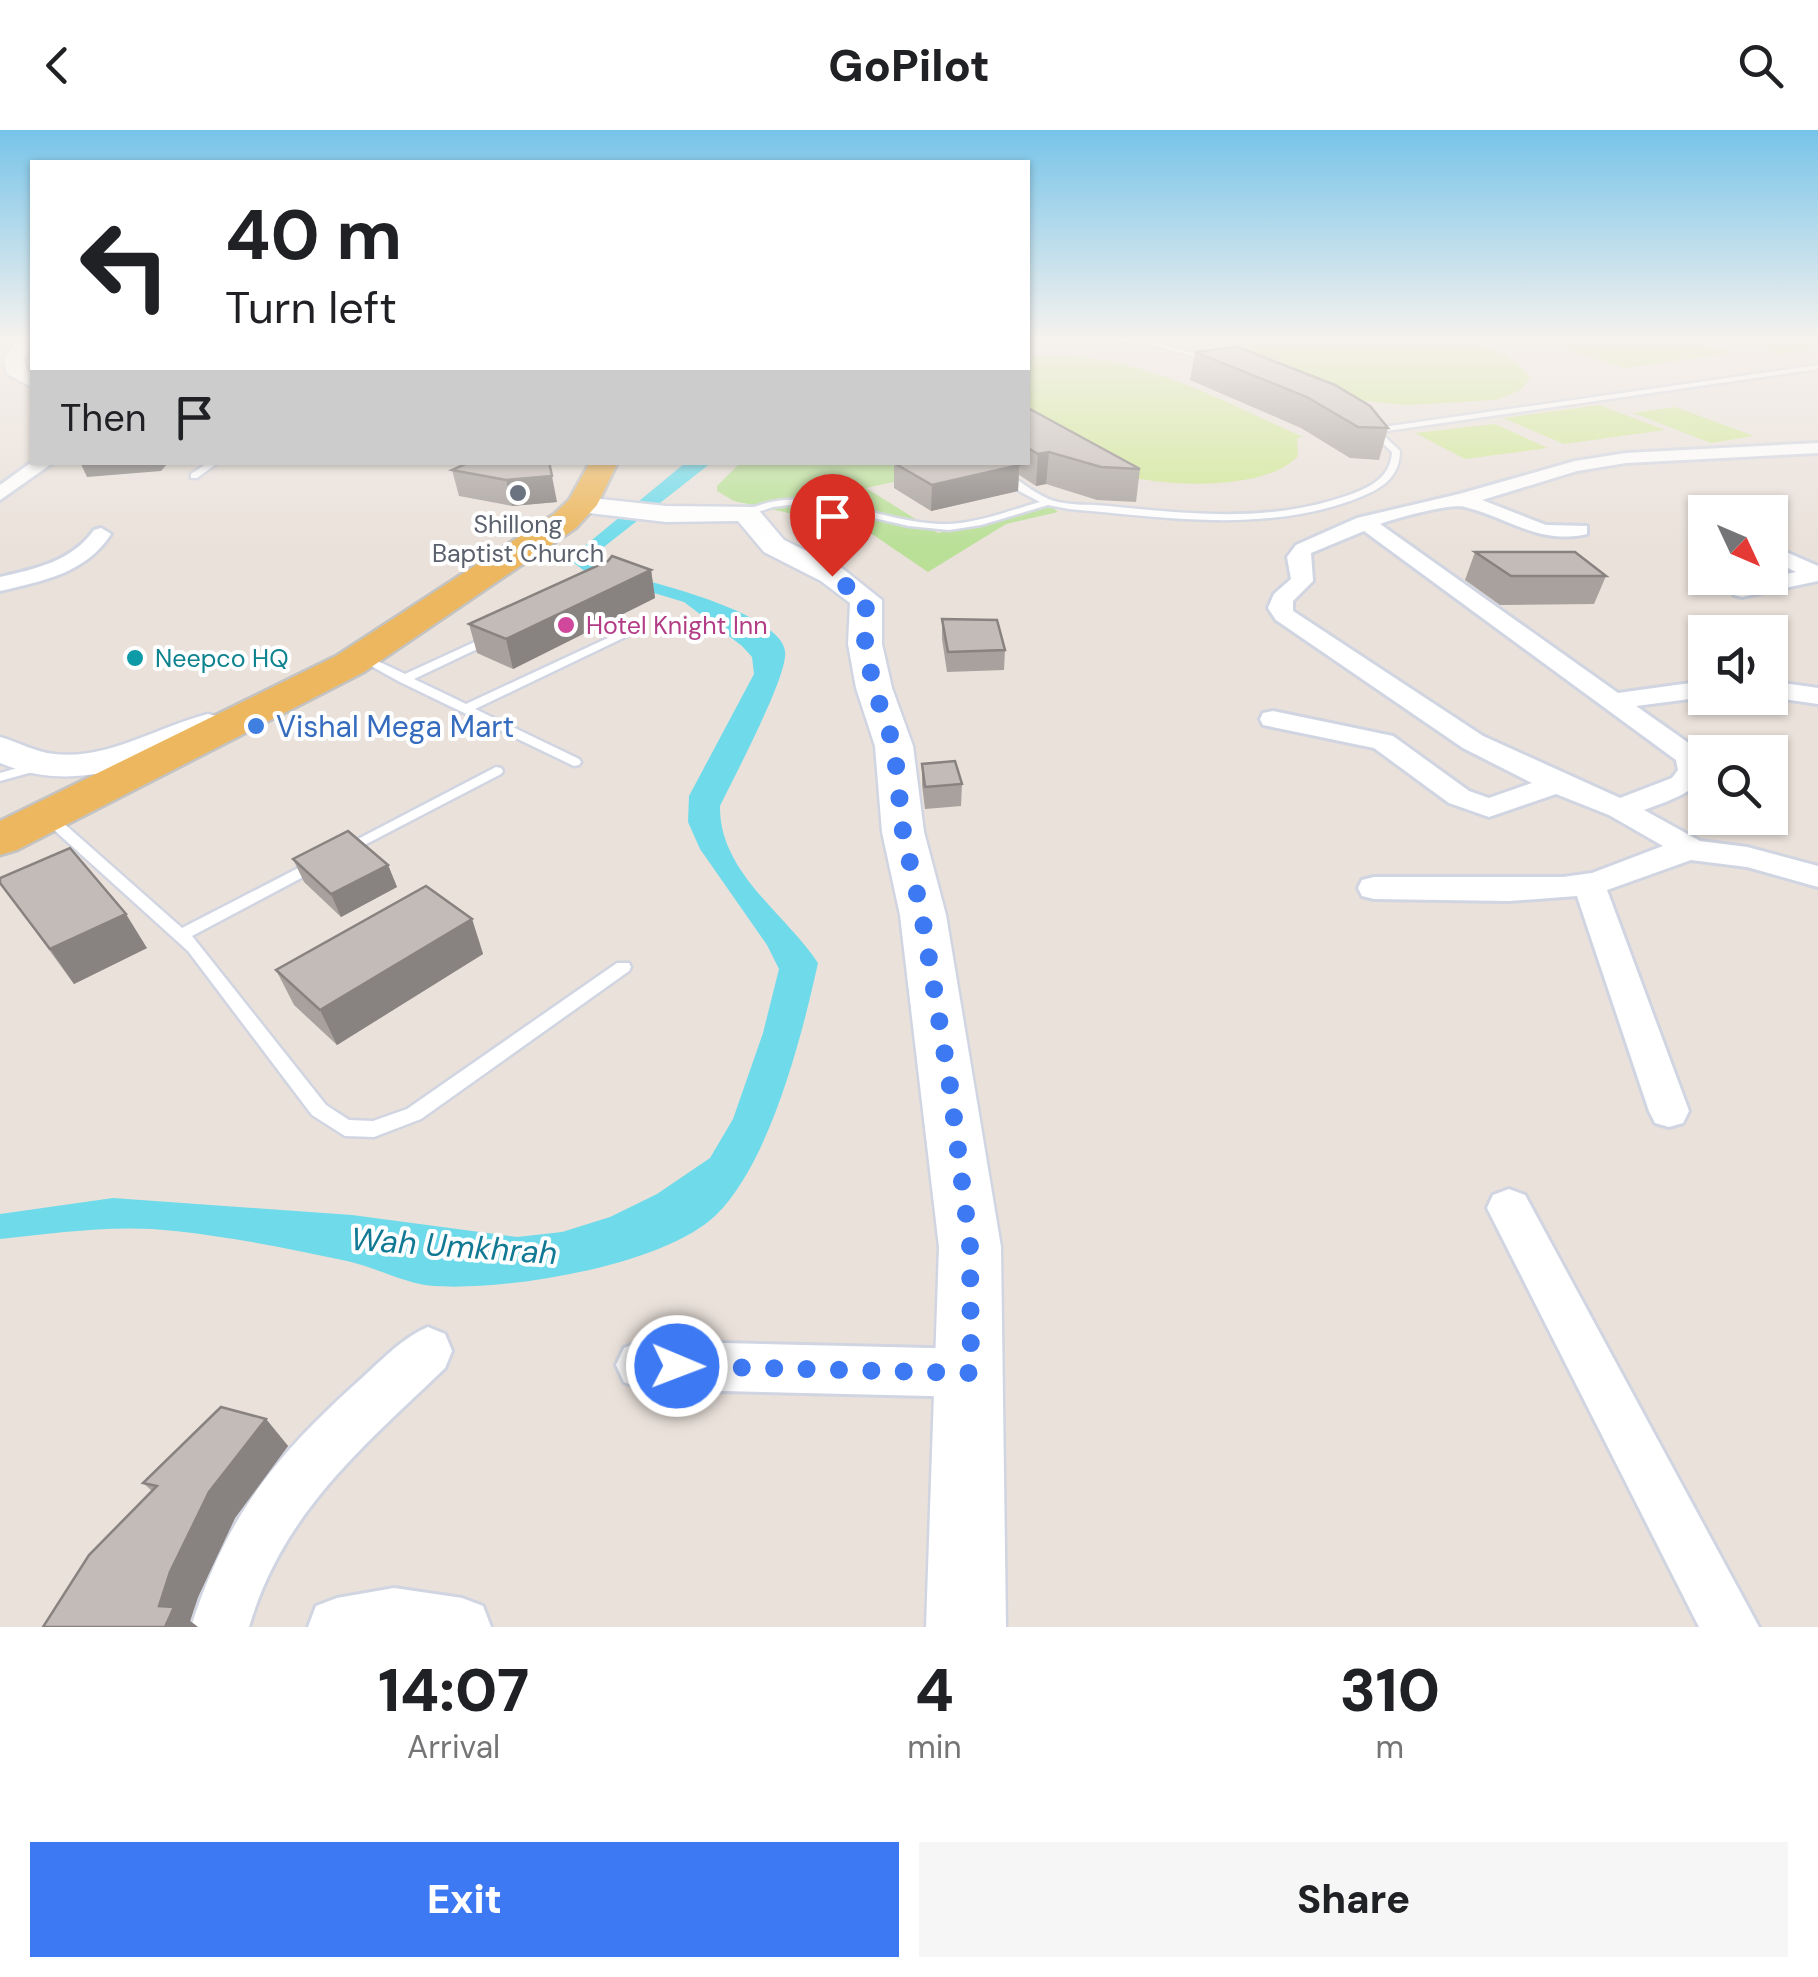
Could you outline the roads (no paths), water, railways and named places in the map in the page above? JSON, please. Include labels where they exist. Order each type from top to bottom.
[{"type":"main road","points":[[0,840],[362,658],[522,552],[616,509],[605,465]]},
{"type":"street","points":[[1695,852],[1620,809],[1556,784],[1474,742],[1284,615],[1280,608],[1282,599],[1302,581],[1298,557],[1303,549],[1364,522],[1463,500],[1600,461],[1817,449]]},
{"type":"street","points":[[0,494],[40,465]]},
{"type":"street","points":[[1463,500],[1544,531],[1580,530]]},
{"type":"street","points":[[616,509],[746,513],[774,546],[832,576],[866,600],[865,644],[874,688],[894,746],[903,832],[922,916],[950,1086],[970,1246],[966,1627]]},
{"type":"street","points":[[1364,522],[1672,740],[1690,758],[1692,771],[1682,784],[1620,809]]},
{"type":"street","points":[[0,584],[65,564],[94,549],[101,534]]},
{"type":"street","points":[[1788,560],[1818,574]]},
{"type":"street","points":[[1788,580],[1818,574]]},
{"type":"street","points":[[1614,701],[1688,691]]},
{"type":"street","points":[[1788,691],[1818,696]]},
{"type":"street","points":[[0,748],[24,761],[78,769],[276,700]]},
{"type":"street","points":[[1273,719],[1383,742],[1459,797],[1489,808],[1556,784]]},
{"type":"street","points":[[1374,888],[1552,888],[1589,884],[1680,851],[1765,862],[1818,877]]},
{"type":"street","points":[[1589,884],[1669,1111]]},
{"type":"street","points":[[1508,1208],[1730,1627]]},
{"type":"street","points":[[220,1627],[243,1560],[272,1506],[309,1462],[428,1351]]},
{"type":"street","points":[[640,1365],[971,1373]]},
{"type":"street","points":[[336,1627],[394,1616],[462,1627]]},
{"type":"lane","points":[[1377,430],[1542,407]]},
{"type":"lane","points":[[746,513],[773,502],[804,500],[951,527],[1048,502],[1236,520],[1306,511],[1371,489],[1392,474],[1397,463],[1396,450],[1377,430],[1354,418]]},
{"type":"lane","points":[[194,476],[211,465]]},
{"type":"lane","points":[[989,465],[1048,502]]},
{"type":"lane","points":[[466,708],[640,626]]},
{"type":"lane","points":[[404,678],[506,632]]},
{"type":"lane","points":[[362,658],[574,762]]},
{"type":"lane","points":[[0,778],[42,765]]},
{"type":"lane","points":[[181,936],[496,771]]},
{"type":"lane","points":[[47,816],[181,936],[320,1110],[345,1128],[374,1128],[414,1114],[622,967]]},
{"type":"water","name":"Wah Umkhrah","points":[[683,465],[708,465],[591,557],[600,569],[734,609],[777,636],[785,651],[770,703],[720,806],[730,851],[742,871],[818,963],[793,1061],[768,1131],[735,1192],[716,1215],[692,1233],[623,1261],[541,1279],[465,1286],[423,1285],[347,1261],[175,1231],[109,1229],[0,1239],[0,1214],[113,1198],[352,1215],[517,1237],[562,1232],[610,1217],[657,1194],[710,1158],[733,1119],[763,1033],[779,969],[767,945],[700,849],[688,822],[689,796],[754,674],[752,657],[684,602],[587,573],[569,559]]},
{"type":"place","name":"Shillong Baptist Church","points":[[518,493]]},
{"type":"place","name":"Hotel Knight Inn","points":[[566,625]]},
{"type":"place","name":"Neepco HQ","points":[[135,658]]},
{"type":"place","name":"Vishal Mega Mart","points":[[256,726]]}]
